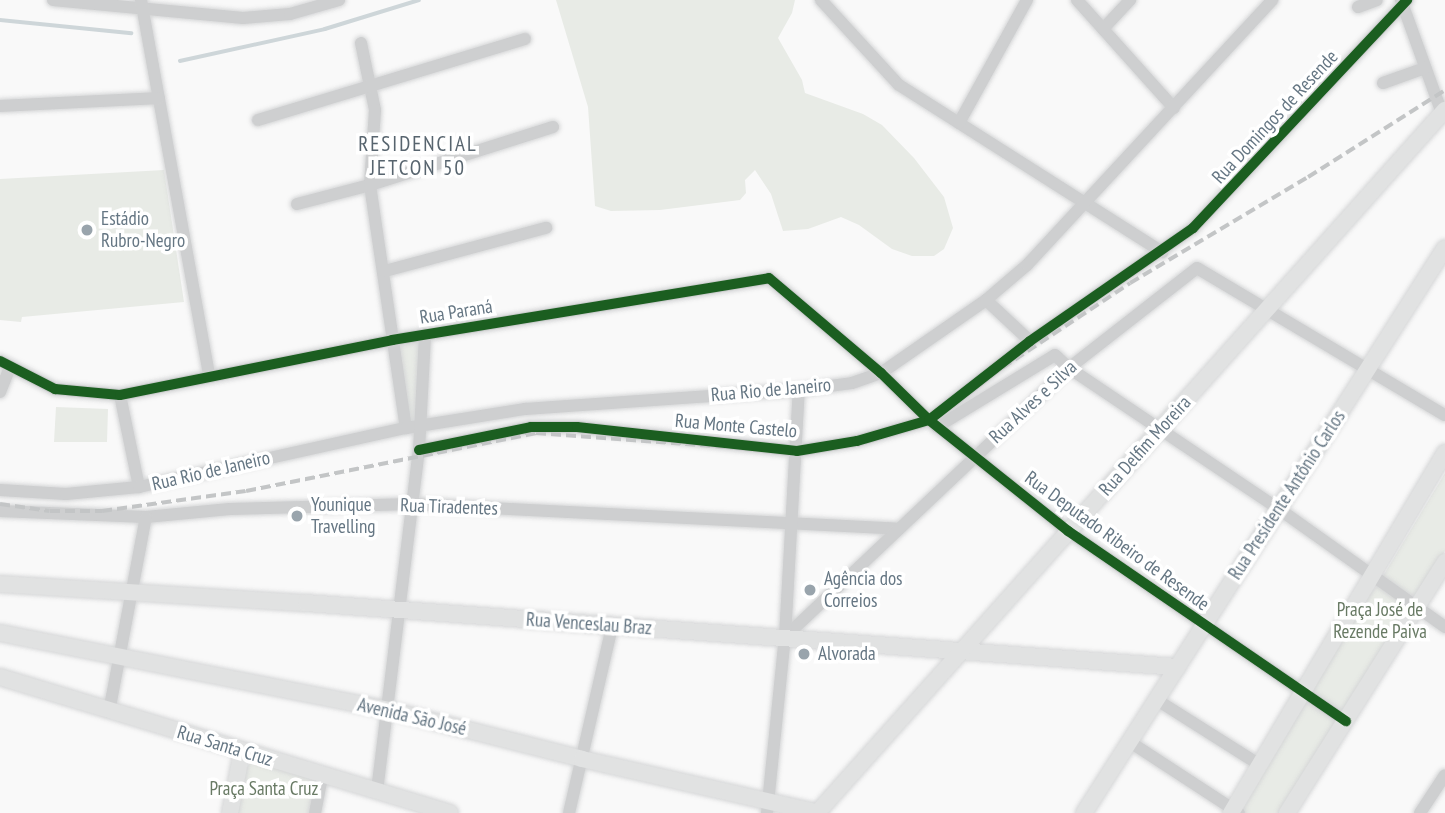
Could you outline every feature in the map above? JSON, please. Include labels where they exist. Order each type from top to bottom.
[{"type":"main road","name":"Rua Delfim Moreira","points":[[819,813],[960,650],[1444,115]]},
{"type":"main road","name":"Rua Presidente Antônio Carlos","points":[[1084,813],[1445,248]]},
{"type":"main road","points":[[1234,812],[1445,453]]},
{"type":"main road","points":[[1287,813],[1445,562]]},
{"type":"main road","name":"Rua Venceslau Braz","points":[[0,584],[612,627],[785,636],[1178,667]]},
{"type":"main road","name":"Avenida São José","points":[[0,633],[388,710],[768,807],[819,813]]},
{"type":"main road","name":"Rua Santa Cruz","points":[[0,677],[450,813]]},
{"type":"main road","points":[[230,813],[242,751]]},
{"type":"street","points":[[53,0],[143,5],[266,17],[290,14],[339,0]]},
{"type":"street","points":[[821,0],[899,85],[1162,252]]},
{"type":"street","points":[[958,123],[1027,0]]},
{"type":"street","points":[[1077,0],[1174,108]]},
{"type":"street","points":[[1103,29],[1130,0]]},
{"type":"street","name":"Rua Rio de Janeiro","points":[[0,490],[66,494],[139,488],[413,427],[525,409],[799,390],[852,383],[881,373],[986,300],[1027,265],[1272,0]]},
{"type":"street","points":[[1358,7],[1377,0]]},
{"type":"street","points":[[1404,1],[1425,68],[1444,115]]},
{"type":"street","name":"Rua Domingos de Resende","points":[[1162,252],[1212,210],[1404,1]]},
{"type":"street","points":[[143,5],[209,376]]},
{"type":"street","points":[[258,120],[525,39]]},
{"type":"street","points":[[361,43],[374,110],[370,185],[385,271],[392,340],[418,450],[377,791]]},
{"type":"street","points":[[1383,83],[1425,68]]},
{"type":"street","points":[[0,106],[159,98]]},
{"type":"street","points":[[297,204],[370,185],[553,127]]},
{"type":"street","points":[[385,271],[546,228]]},
{"type":"street","name":"Rua Monte Castelo","points":[[418,450],[531,427],[577,427],[797,451],[857,441],[933,423],[1030,341],[1162,252]]},
{"type":"street","name":"Rua Alves e Silva","points":[[785,636],[1069,368],[1191,271],[1200,267],[1269,310]]},
{"type":"street","name":"Rua Paraná","points":[[5,364],[55,389],[120,395],[425,334],[769,278],[881,373]]},
{"type":"street","points":[[986,300],[1030,341]]},
{"type":"street","points":[[1269,310],[1445,415]]},
{"type":"street","points":[[413,427],[425,334]]},
{"type":"street","points":[[933,423],[1052,354],[1279,509],[1445,627]]},
{"type":"street","points":[[0,393],[5,364]]},
{"type":"street","name":"Rua Deputado Ribeiro de Resende","points":[[881,373],[933,423],[1068,531],[1346,721]]},
{"type":"street","points":[[768,807],[785,636],[789,524],[797,451],[799,390]]},
{"type":"street","points":[[120,395],[139,488]]},
{"type":"street","points":[[64,515],[66,494]]},
{"type":"street","name":"Rua Tiradentes","points":[[0,510],[146,517],[230,509],[412,503],[898,529]]},
{"type":"street","points":[[109,712],[146,517]]},
{"type":"street","points":[[569,813],[612,627]]},
{"type":"street","points":[[1157,699],[1260,765]]},
{"type":"street","points":[[1130,742],[1234,812]]},
{"type":"street","points":[[316,813],[322,776]]},
{"type":"street","points":[[1420,813],[1443,782]]},
{"type":"green space","points":[[556,0],[795,0],[792,13],[778,38],[802,80],[805,93],[863,114],[882,125],[914,158],[944,197],[953,228],[944,249],[934,256],[912,256],[892,249],[859,225],[841,217],[808,229],[783,231],[771,194],[755,170],[745,180],[746,193],[740,200],[660,210],[611,211],[595,206],[588,107]]},
{"type":"green space","name":"Estádio Rubro-Negro","points":[[164,170],[184,302],[22,317],[21,322],[0,320],[0,179]]},
{"type":"green space","points":[[421,338],[417,423],[409,425],[396,341]]},
{"type":"green space","points":[[56,407],[108,409],[107,442],[54,442]]},
{"type":"green space","points":[[1445,473],[1445,551],[1414,601],[1383,576]]},
{"type":"green space","name":"Praça José de Rezende Paiva","points":[[1379,585],[1412,610],[1346,717],[1314,696],[1314,685],[1370,592]]},
{"type":"green space","points":[[1305,701],[1342,724],[1284,813],[1238,813]]},
{"type":"green space","name":"Praça Santa Cruz","points":[[252,761],[311,776],[317,785],[311,813],[237,813],[240,775]]},
{"type":"waterway","points":[[180,61],[325,29],[419,0]]},
{"type":"waterway","points":[[0,20],[131,33]]},
{"type":"railway","points":[[0,504],[50,511],[102,511],[246,491],[536,433],[766,450],[806,451],[865,442],[915,426],[1130,283],[1308,177],[1445,90]]},
{"type":"cycle path","points":[[419,450],[531,427],[577,427],[797,451],[857,441],[929,420],[1030,341],[1193,228],[1407,0]]},
{"type":"cycle path","points":[[0,361],[55,389],[120,395],[392,340],[769,278],[881,373],[929,420],[1068,531],[1346,721]]},
{"type":"place","name":"Estádio Rubro-Negro","points":[[87,230]]},
{"type":"place","name":"Younique Travelling","points":[[297,516]]},
{"type":"place","name":"Agência dos Correios","points":[[810,590]]},
{"type":"place","name":"Alvorada","points":[[804,654]]},
{"type":"district","name":"RESIDENCIAL JETCON 50","points":[[418,156]]}]
